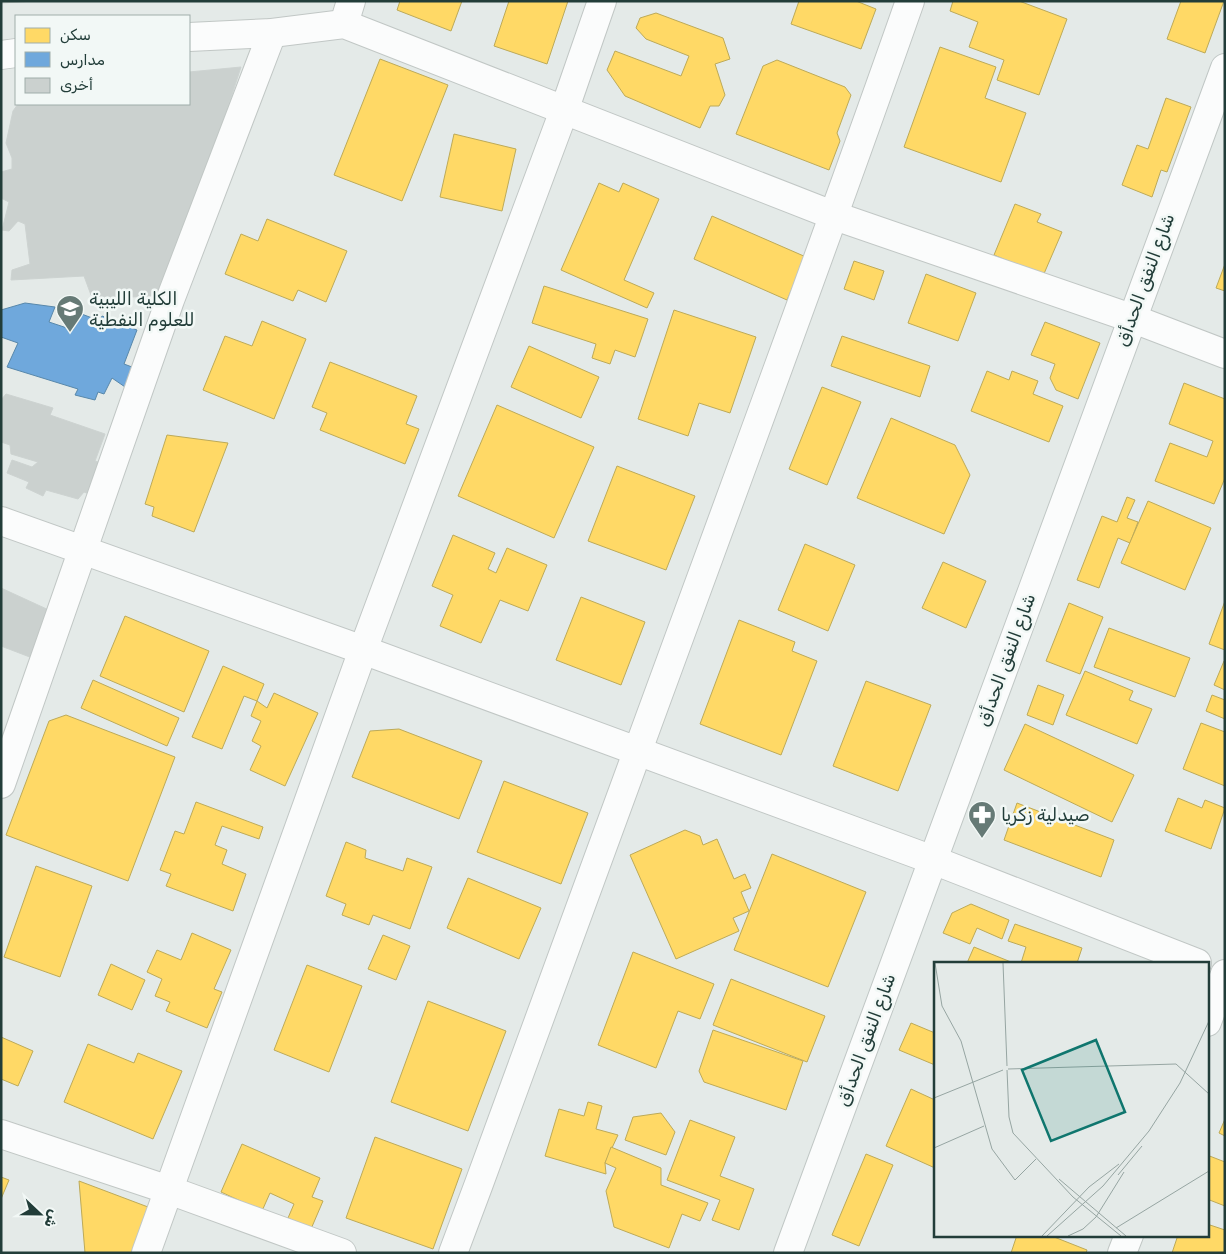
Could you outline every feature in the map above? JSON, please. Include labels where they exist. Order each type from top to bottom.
[{"type":"street","points":[[146,1253],[363,650],[602,1]]},
{"type":"street","points":[[453,1253],[555,982],[637,752],[835,216],[910,1]]},
{"type":"street","points":[[190,37],[272,33],[347,12],[564,108],[835,216],[1131,318],[1225,354]]},
{"type":"street","points":[[1,784],[84,552],[170,300],[272,33]]},
{"type":"street","points":[[1,55],[15,53]]},
{"type":"street","name":"شارع النفق الحدأق","points":[[788,1253],[1131,318],[1225,68]]},
{"type":"street","points":[[1,520],[84,552],[363,650],[933,860],[1194,962]]},
{"type":"street","points":[[1208,967],[1225,974],[1208,1019]]},
{"type":"street","points":[[1,1134],[169,1190],[342,1253]]},
{"type":"street","points":[[1122,1253],[1129,1236]]},
{"type":"building: سكن","points":[[400,1],[462,1],[451,31],[397,10]]},
{"type":"building: سكن","points":[[509,1],[568,1],[547,64],[494,46]]},
{"type":"building: سكن","points":[[799,1],[856,1],[876,9],[861,49],[791,24]]},
{"type":"building: سكن","points":[[953,1],[1019,1],[1067,19],[1039,95],[997,80],[1004,60],[969,47],[978,22],[950,11]]},
{"type":"building: سكن","points":[[1181,1],[1224,1],[1205,53],[1167,39]]},
{"type":"building: سكن","points":[[656,13],[723,38],[730,59],[715,64],[725,95],[719,106],[710,106],[700,128],[625,96],[607,70],[615,51],[681,76],[689,56],[646,39],[636,28],[640,18]]},
{"type":"building: سكن","points":[[940,47],[996,67],[985,98],[1026,113],[1001,182],[904,147]]},
{"type":"building: سكن","points":[[380,59],[448,85],[402,201],[334,175]]},
{"type":"building: سكن","points":[[777,60],[845,87],[851,95],[837,133],[840,141],[829,170],[736,134],[763,66]]},
{"type":"building: سكن","points":[[1166,98],[1191,107],[1167,172],[1161,170],[1152,197],[1122,185],[1137,145],[1148,149]]},
{"type":"building: سكن","points":[[454,134],[516,149],[502,211],[440,197]]},
{"type":"building: سكن","points":[[599,183],[619,192],[623,183],[659,199],[624,280],[654,293],[647,308],[561,270]]},
{"type":"building: سكن","points":[[1015,204],[1041,214],[1037,222],[1062,232],[1043,276],[994,255]]},
{"type":"building: سكن","points":[[712,216],[806,257],[787,300],[694,259]]},
{"type":"building: سكن","points":[[267,219],[347,251],[326,302],[298,290],[293,301],[225,274],[241,234],[258,241]]},
{"type":"building: سكن","points":[[854,261],[884,271],[874,300],[844,289]]},
{"type":"building: سكن","points":[[1225,264],[1225,291],[1216,288]]},
{"type":"building: سكن","points":[[926,274],[976,293],[958,341],[908,323]]},
{"type":"building: سكن","points":[[544,286],[648,319],[635,357],[615,350],[610,364],[592,358],[596,344],[532,323]]},
{"type":"building: سكن","points":[[674,310],[756,337],[730,413],[699,403],[688,436],[638,419]]},
{"type":"building: سكن","points":[[262,321],[306,339],[274,419],[203,390],[225,336],[252,346]]},
{"type":"building: سكن","points":[[1045,322],[1100,343],[1078,399],[1056,390],[1050,378],[1055,364],[1031,355]]},
{"type":"building: سكن","points":[[842,336],[930,366],[920,397],[831,366]]},
{"type":"building: سكن","points":[[529,346],[599,377],[581,418],[511,387]]},
{"type":"building: سكن","points":[[330,362],[417,396],[406,424],[419,429],[405,464],[320,430],[327,413],[312,407]]},
{"type":"building: سكن","points":[[987,371],[1009,380],[1012,371],[1038,381],[1033,394],[1063,406],[1049,442],[971,411]]},
{"type":"building: سكن","points":[[1184,383],[1225,399],[1225,478],[1214,504],[1155,481],[1170,443],[1207,457],[1213,441],[1169,424]]},
{"type":"building: سكن","points":[[822,387],[861,402],[827,485],[789,469]]},
{"type":"building: سكن","points":[[497,405],[594,447],[554,538],[458,496]]},
{"type":"building: سكن","points":[[891,418],[955,445],[970,475],[944,534],[857,498]]},
{"type":"building: سكن","points":[[167,435],[228,443],[194,532],[152,516],[154,507],[145,504]]},
{"type":"building: سكن","points":[[617,466],[695,496],[666,570],[588,541]]},
{"type":"building: سكن","points":[[1127,497],[1135,500],[1127,518],[1138,522],[1130,543],[1118,538],[1099,588],[1077,580],[1102,516],[1117,522]]},
{"type":"building: سكن","points":[[1148,501],[1211,528],[1185,590],[1121,563]]},
{"type":"building: سكن","points":[[453,535],[495,553],[488,569],[496,573],[507,548],[547,565],[528,611],[500,600],[481,643],[440,626],[453,595],[432,586]]},
{"type":"building: سكن","points":[[805,544],[855,565],[828,631],[778,610]]},
{"type":"building: سكن","points":[[943,562],[986,581],[966,628],[922,608]]},
{"type":"building: سكن","points":[[581,597],[645,622],[621,685],[556,660]]},
{"type":"building: سكن","points":[[1225,601],[1225,650],[1209,644]]},
{"type":"building: سكن","points":[[1069,603],[1103,617],[1080,674],[1046,661]]},
{"type":"building: سكن","points":[[125,616],[209,651],[184,712],[100,676]]},
{"type":"building: سكن","points":[[739,620],[795,642],[792,651],[817,661],[781,755],[700,724]]},
{"type":"building: سكن","points":[[1109,628],[1190,658],[1175,697],[1094,667]]},
{"type":"building: سكن","points":[[1225,662],[1225,690],[1214,685]]},
{"type":"building: سكن","points":[[223,666],[264,684],[257,701],[244,696],[222,749],[192,737]]},
{"type":"building: سكن","points":[[1085,671],[1133,691],[1129,700],[1152,709],[1137,744],[1066,715]]},
{"type":"building: سكن","points":[[93,680],[179,718],[167,746],[81,708]]},
{"type":"building: سكن","points":[[866,681],[931,705],[898,791],[833,766]]},
{"type":"building: سكن","points":[[1038,685],[1064,695],[1053,725],[1027,715]]},
{"type":"building: سكن","points":[[274,693],[318,713],[285,786],[250,770],[261,746],[252,741],[261,721],[251,716],[257,701],[267,708]]},
{"type":"building: سكن","points":[[1212,695],[1225,700],[1225,719],[1206,711]]},
{"type":"building: سكن","points":[[66,715],[175,757],[128,881],[6,835],[49,721]]},
{"type":"building: سكن","points":[[1201,723],[1225,732],[1225,786],[1183,769]]},
{"type":"building: سكن","points":[[1025,724],[1134,775],[1112,822],[1004,770]]},
{"type":"building: سكن","points":[[399,729],[482,761],[459,819],[352,777],[370,731]]},
{"type":"building: سكن","points":[[504,781],[588,813],[561,884],[477,852]]},
{"type":"building: سكن","points":[[1178,798],[1202,808],[1205,800],[1225,808],[1211,849],[1165,831]]},
{"type":"building: سكن","points":[[196,802],[263,827],[259,839],[222,826],[215,845],[227,850],[222,864],[246,874],[233,911],[166,886],[171,874],[160,870],[175,831],[184,834]]},
{"type":"building: سكن","points":[[1017,803],[1114,840],[1101,877],[1004,840]]},
{"type":"building: سكن","points":[[685,830],[700,836],[703,845],[717,839],[734,879],[745,874],[751,888],[741,892],[749,911],[733,918],[739,931],[676,959],[630,855]]},
{"type":"building: سكن","points":[[346,842],[366,850],[365,858],[403,871],[407,858],[432,867],[410,929],[373,915],[369,925],[342,915],[346,904],[326,896]]},
{"type":"building: سكن","points":[[772,854],[866,892],[828,987],[734,950]]},
{"type":"building: سكن","points":[[36,866],[92,886],[60,977],[4,957]]},
{"type":"building: سكن","points":[[468,878],[541,908],[519,959],[447,928]]},
{"type":"building: سكن","points":[[971,904],[1009,920],[1002,939],[977,928],[970,944],[943,933],[952,913]]},
{"type":"building: سكن","points":[[1015,924],[1082,948],[1077,962],[1021,962],[1026,947],[1008,941]]},
{"type":"building: سكن","points":[[192,933],[231,950],[214,989],[222,992],[207,1028],[166,1011],[170,1002],[155,996],[162,979],[147,972],[157,950],[181,960]]},
{"type":"building: سكن","points":[[383,935],[410,946],[396,980],[368,969]]},
{"type":"building: سكن","points":[[974,947],[1011,962],[967,962]]},
{"type":"building: سكن","points":[[633,952],[714,984],[700,1019],[678,1011],[656,1068],[598,1045]]},
{"type":"building: سكن","points":[[111,964],[145,980],[132,1010],[98,995]]},
{"type":"building: سكن","points":[[307,965],[362,986],[329,1072],[274,1050]]},
{"type":"building: سكن","points":[[731,979],[825,1016],[807,1062],[713,1025]]},
{"type":"building: سكن","points":[[428,1001],[506,1031],[468,1131],[391,1102]]},
{"type":"building: سكن","points":[[911,1023],[934,1033],[934,1065],[899,1050]]},
{"type":"building: سكن","points":[[713,1030],[803,1061],[786,1110],[704,1082],[699,1071]]},
{"type":"building: سكن","points":[[1,1037],[33,1051],[18,1086],[1,1079]]},
{"type":"building: سكن","points":[[88,1044],[134,1063],[138,1053],[182,1071],[153,1139],[64,1102]]},
{"type":"building: سكن","points":[[911,1089],[934,1100],[934,1168],[886,1146]]},
{"type":"building: سكن","points":[[588,1102],[602,1106],[596,1129],[618,1135],[605,1163],[606,1174],[545,1156],[559,1109],[584,1116]]},
{"type":"building: سكن","points":[[661,1113],[675,1132],[666,1155],[625,1140],[633,1117]]},
{"type":"building: سكن","points":[[1225,1119],[1225,1136],[1219,1133]]},
{"type":"building: سكن","points":[[690,1120],[735,1137],[720,1176],[754,1189],[739,1230],[712,1220],[720,1200],[667,1180]]},
{"type":"building: سكن","points":[[375,1137],[462,1169],[433,1249],[346,1218]]},
{"type":"building: سكن","points":[[242,1144],[320,1178],[312,1197],[323,1201],[311,1229],[288,1218],[294,1204],[270,1193],[262,1211],[221,1192]]},
{"type":"building: سكن","points":[[611,1147],[661,1168],[661,1185],[708,1203],[700,1221],[682,1214],[669,1248],[614,1227],[606,1191],[616,1168],[605,1163]]},
{"type":"building: سكن","points":[[866,1154],[893,1165],[859,1246],[832,1235]]},
{"type":"building: سكن","points":[[1208,1155],[1225,1162],[1225,1206],[1208,1199]]},
{"type":"building: سكن","points":[[1,1177],[9,1180],[1,1199]]},
{"type":"building: سكن","points":[[79,1181],[148,1207],[132,1253],[85,1253]]},
{"type":"building: سكن","points":[[1208,1224],[1225,1230],[1225,1253],[1172,1253],[1178,1236],[1208,1236]]},
{"type":"building: سكن","points":[[1017,1236],[1052,1236],[1087,1250],[1086,1253],[1011,1253]]},
{"type":"building: مدارس","points":[[25,303],[55,307],[49,322],[73,330],[79,313],[100,321],[102,316],[137,330],[124,364],[132,367],[128,389],[112,378],[104,394],[98,392],[95,400],[75,395],[78,389],[7,367],[18,343],[1,337],[1,310]]},
{"type":"building: أخرى","points":[[1,1],[35,1],[1,3]]},
{"type":"building: أخرى","points":[[241,67],[170,285],[151,296],[112,298],[91,295],[84,276],[11,280],[12,270],[30,264],[25,224],[18,221],[9,231],[2,230],[9,202],[1,198],[1,172],[12,169],[12,158],[6,143],[13,111],[17,105],[190,105],[190,72]]},
{"type":"building: أخرى","points":[[6,394],[53,408],[50,415],[105,434],[95,461],[104,464],[92,495],[84,492],[78,499],[46,490],[43,496],[26,488],[29,482],[7,473],[12,460],[32,467],[38,462],[11,454],[10,445],[1,442],[1,400]]},
{"type":"building: أخرى","points":[[1,588],[51,611],[35,659],[1,646]]},
{"type":"place","name":"الكلية الليبية للعلوم النفطية","points":[[70,333]]},
{"type":"place","name":"صيدلية زكريا","points":[[982,839]]}]
